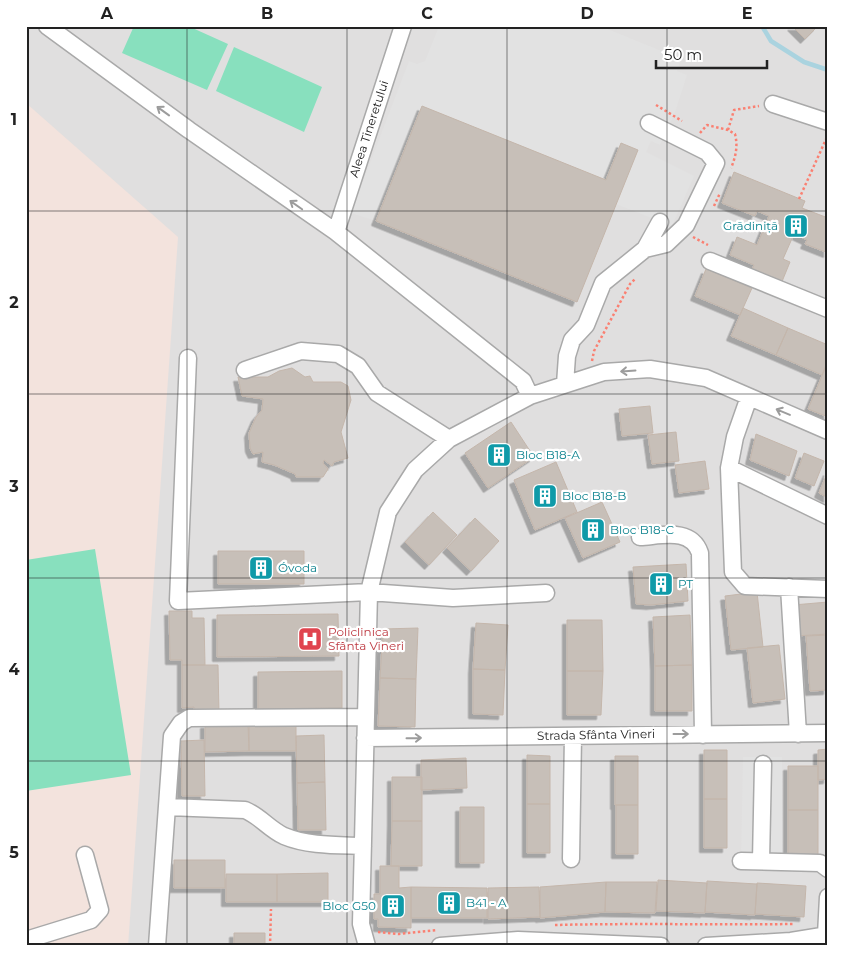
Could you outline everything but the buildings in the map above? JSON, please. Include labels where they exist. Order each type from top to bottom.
[{"type":"street","points":[[47,26],[189,130],[336,232],[523,381],[530,396]]},
{"type":"street","name":"Aleea Tineretului","points":[[336,232],[403,26]]},
{"type":"street","points":[[773,104],[828,122]]},
{"type":"street","points":[[645,249],[666,244],[686,225],[716,162],[707,152],[649,123]]},
{"type":"street","points":[[565,384],[567,356],[572,340],[586,325],[603,283],[645,249],[660,222]]},
{"type":"street","points":[[710,260],[828,310]]},
{"type":"street","points":[[245,370],[301,350],[338,354],[358,366],[376,393],[448,439]]},
{"type":"street","points":[[188,358],[178,601],[369,592],[453,598],[546,593]]},
{"type":"street","points":[[365,938],[361,924],[369,592],[388,512],[415,470],[448,439],[530,396],[604,372],[650,370],[706,378],[828,431]]},
{"type":"street","points":[[749,397],[735,437],[729,468],[733,572],[745,586],[789,586],[828,589]]},
{"type":"street","points":[[729,468],[828,516]]},
{"type":"street","points":[[640,537],[683,535],[695,542],[700,553],[703,734]]},
{"type":"street","points":[[789,586],[798,734]]},
{"type":"street","points":[[157,946],[172,736],[181,723],[189,718],[366,717]]},
{"type":"street","name":"Strada Sfânta Vineri","points":[[365,738],[828,733]]},
{"type":"street","points":[[571,858],[573,736]]},
{"type":"street","points":[[761,861],[763,764]]},
{"type":"street","points":[[168,807],[245,810],[253,813],[271,828],[295,840],[363,846]]},
{"type":"street","points":[[26,940],[91,920],[100,910],[85,855]]},
{"type":"street","points":[[741,861],[820,863],[828,869]]},
{"type":"street","points":[[706,946],[791,942],[827,935],[828,896]]},
{"type":"street","points":[[439,938],[483,944],[518,940],[661,946]]},
{"type":"path","points":[[698,134],[708,125],[728,130],[734,110],[773,104]]},
{"type":"path","points":[[656,105],[686,124]]},
{"type":"path","points":[[799,199],[828,135]]},
{"type":"path","points":[[589,377],[594,351],[630,284],[641,272]]},
{"type":"path","points":[[270,946],[271,909]]},
{"type":"path","points":[[552,925],[628,923],[800,924]]},
{"type":"path","points":[[365,938],[399,934],[439,938]]},
{"type":"shaded area","points":[[26,26],[828,26],[828,946],[26,946]]},
{"type":"shaded area","points":[[439,26],[600,26],[681,59],[677,71],[687,75],[674,115],[660,145],[651,141],[646,152],[694,176],[672,226],[616,204],[638,150],[621,143],[606,180],[422,106],[376,221],[351,213],[409,61],[417,64],[425,61]]},
{"type":"shaded area","points":[[26,103],[178,237],[128,946],[26,946]]},
{"type":"shaded area","points":[[743,757],[782,757],[783,862],[741,861]]},
{"type":"green space","points":[[134,26],[188,26],[228,44],[207,90],[122,53]]},
{"type":"green space","points":[[234,47],[322,87],[304,132],[216,91]]},
{"type":"green space","points":[[95,549],[131,775],[26,791],[26,560]]},
{"type":"waterway","points":[[762,26],[771,41],[804,62],[828,70]]},
{"type":"place","name":"Grădiniță","points":[[796,226]]},
{"type":"place","name":"Bloc B18-A","points":[[499,455]]},
{"type":"place","name":"Bloc B18-B","points":[[545,496]]},
{"type":"place","name":"Bloc B18-C","points":[[593,530]]},
{"type":"place","name":"Óvoda","points":[[261,568]]},
{"type":"place","name":"PT","points":[[661,584]]},
{"type":"place","name":"Policlinica Sfânta Vineri","points":[[310,639]]},
{"type":"place","name":"B41 - A","points":[[449,903]]},
{"type":"place","name":"Bloc G50","points":[[393,906]]}]
